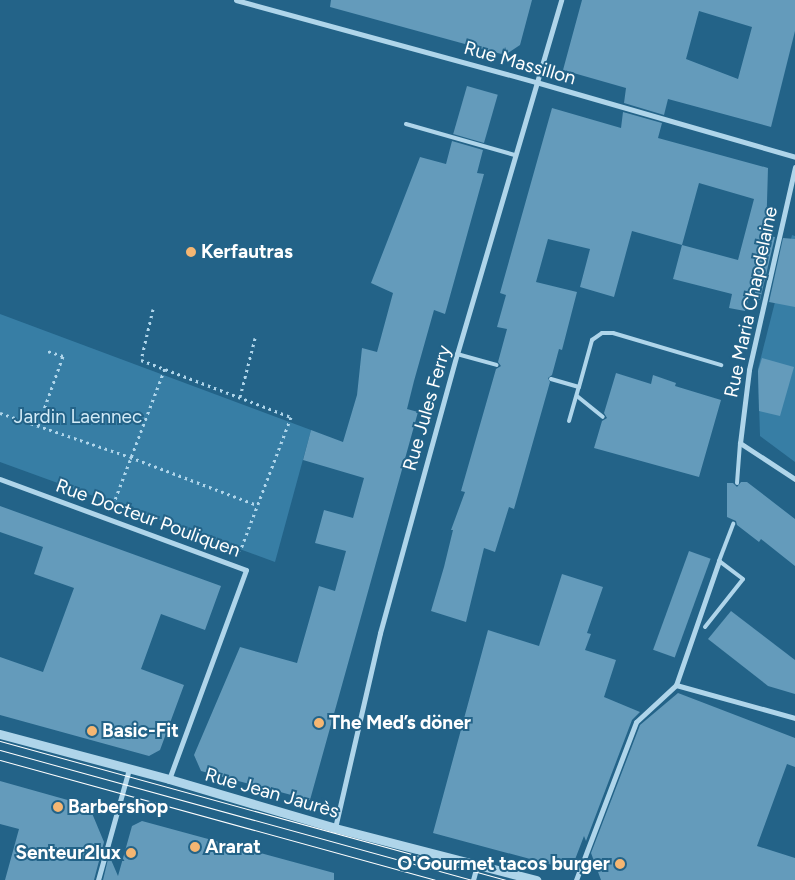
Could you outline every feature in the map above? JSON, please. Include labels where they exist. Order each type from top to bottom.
[{"type":"street","name":"Rue Massillon","points":[[236,0],[536,82],[795,156]]},
{"type":"street","name":"Rue Jules Ferry","points":[[336,828],[380,632],[457,354],[561,0]]},
{"type":"street","name":"Rue Maria Chapdelaine","points":[[740,444],[749,370],[795,167]]},
{"type":"street","points":[[740,444],[795,479]]},
{"type":"street","name":"Rue Docteur Pouliquen","points":[[0,479],[246,570],[169,779]]},
{"type":"street","points":[[576,880],[636,722],[676,685],[719,561]]},
{"type":"street","points":[[676,685],[795,718]]},
{"type":"street","name":"Rue Jean Jaurès","points":[[0,734],[169,779],[336,828],[536,880]]},
{"type":"street","points":[[98,880],[129,769]]},
{"type":"street","points":[[473,880],[477,865]]},
{"type":"lane","points":[[406,124],[516,155]]},
{"type":"lane","points":[[569,421],[592,340],[602,333],[613,333],[721,366]]},
{"type":"lane","points":[[457,354],[497,365]]},
{"type":"lane","points":[[551,379],[579,387]]},
{"type":"lane","points":[[577,396],[603,417]]},
{"type":"lane","name":"Rue Maria Chapdelaine","points":[[737,482],[740,444]]},
{"type":"lane","points":[[706,627],[743,580],[719,561],[733,524]]},
{"type":"path","points":[[153,309],[141,360],[291,417],[235,566]]},
{"type":"path","points":[[240,397],[255,338]]},
{"type":"path","points":[[38,426],[63,356],[48,351]]},
{"type":"path","points":[[108,519],[165,368]]},
{"type":"path","points":[[0,413],[130,457],[257,505]]},
{"type":"green space","points":[[792,235],[795,236],[795,462],[760,436],[758,369]]},
{"type":"green space","name":"Jardin Laennec","points":[[0,314],[311,430],[275,562],[0,462]]},
{"type":"building","points":[[331,0],[532,0],[520,45],[505,55],[330,7]]},
{"type":"building","points":[[582,0],[795,0],[795,31],[771,127],[668,99],[664,115],[624,103],[626,88],[563,70]],"holes":[[[699,11],[752,27],[738,79],[686,59]]]},
{"type":"building","points":[[467,86],[498,95],[484,143],[453,134]]},
{"type":"building","points":[[552,108],[621,128],[623,112],[662,123],[658,138],[768,168],[766,236],[775,237],[760,300],[755,299],[755,275],[745,311],[729,308],[732,294],[673,279],[682,245],[632,231],[614,297],[580,287],[590,249],[548,239],[536,282],[577,292],[562,350],[559,349],[552,375],[548,378],[550,382],[514,509],[509,507],[495,552],[484,548],[466,622],[431,611],[444,567],[453,530],[451,530],[465,492],[461,491],[496,369],[501,366],[498,362],[507,329],[497,327],[506,295],[500,293]],"holes":[[[699,183],[754,199],[738,260],[682,245]]]},
{"type":"building","points":[[452,141],[483,150],[477,173],[484,174],[445,314],[434,310],[414,381],[407,409],[418,412],[310,800],[201,771],[194,755],[240,647],[297,663],[319,586],[335,591],[346,551],[315,543],[324,510],[353,518],[364,478],[303,460],[311,430],[343,442],[357,395],[362,348],[377,352],[393,293],[371,283],[420,157],[446,164]]},
{"type":"building","points":[[783,238],[795,239],[795,307],[769,302]]},
{"type":"building","points":[[762,358],[794,367],[780,416],[759,411],[758,371]]},
{"type":"building","points":[[616,373],[651,384],[653,375],[676,383],[675,386],[721,400],[699,477],[594,448],[602,421],[607,418],[604,413]]},
{"type":"building","points":[[741,482],[747,482],[795,519],[795,566],[761,539],[759,542],[737,525],[736,521],[727,517],[727,483],[733,483],[737,487]]},
{"type":"building","points":[[0,506],[221,586],[205,630],[161,614],[141,669],[184,685],[160,750],[149,756],[0,715],[0,657],[43,672],[74,588],[34,574],[43,547],[0,532]]},
{"type":"building","points":[[689,551],[711,559],[675,658],[653,650]]},
{"type":"building","points":[[562,574],[603,587],[587,633],[591,634],[585,650],[616,660],[604,697],[640,712],[632,720],[586,841],[584,836],[571,870],[433,833],[488,630],[539,646]]},
{"type":"building","points":[[731,611],[795,660],[795,694],[768,686],[708,639]]},
{"type":"building","points":[[678,693],[795,738],[795,767],[787,764],[757,846],[795,858],[795,880],[601,880],[591,853],[640,725]]},
{"type":"building","points":[[0,781],[89,806],[104,842],[94,880],[5,880],[19,829],[0,824]]},
{"type":"building","points":[[142,821],[334,873],[334,880],[103,880],[109,855],[118,876],[132,826]]},
{"type":"tram line","points":[[0,741],[506,880]]},
{"type":"tram line","points":[[0,750],[473,880]]},
{"type":"tram line","points":[[0,760],[435,880]]},
{"type":"place","name":"Kerfautras","points":[[191,252]]},
{"type":"place","name":"The Med’s döner","points":[[319,723]]},
{"type":"place","name":"Basic-Fit","points":[[92,731]]},
{"type":"place","name":"Barbershop","points":[[58,807]]},
{"type":"place","name":"Ararat","points":[[195,847]]},
{"type":"place","name":"Senteur2lux","points":[[131,853]]},
{"type":"place","name":"O'Gourmet tacos burger","points":[[620,864]]}]
